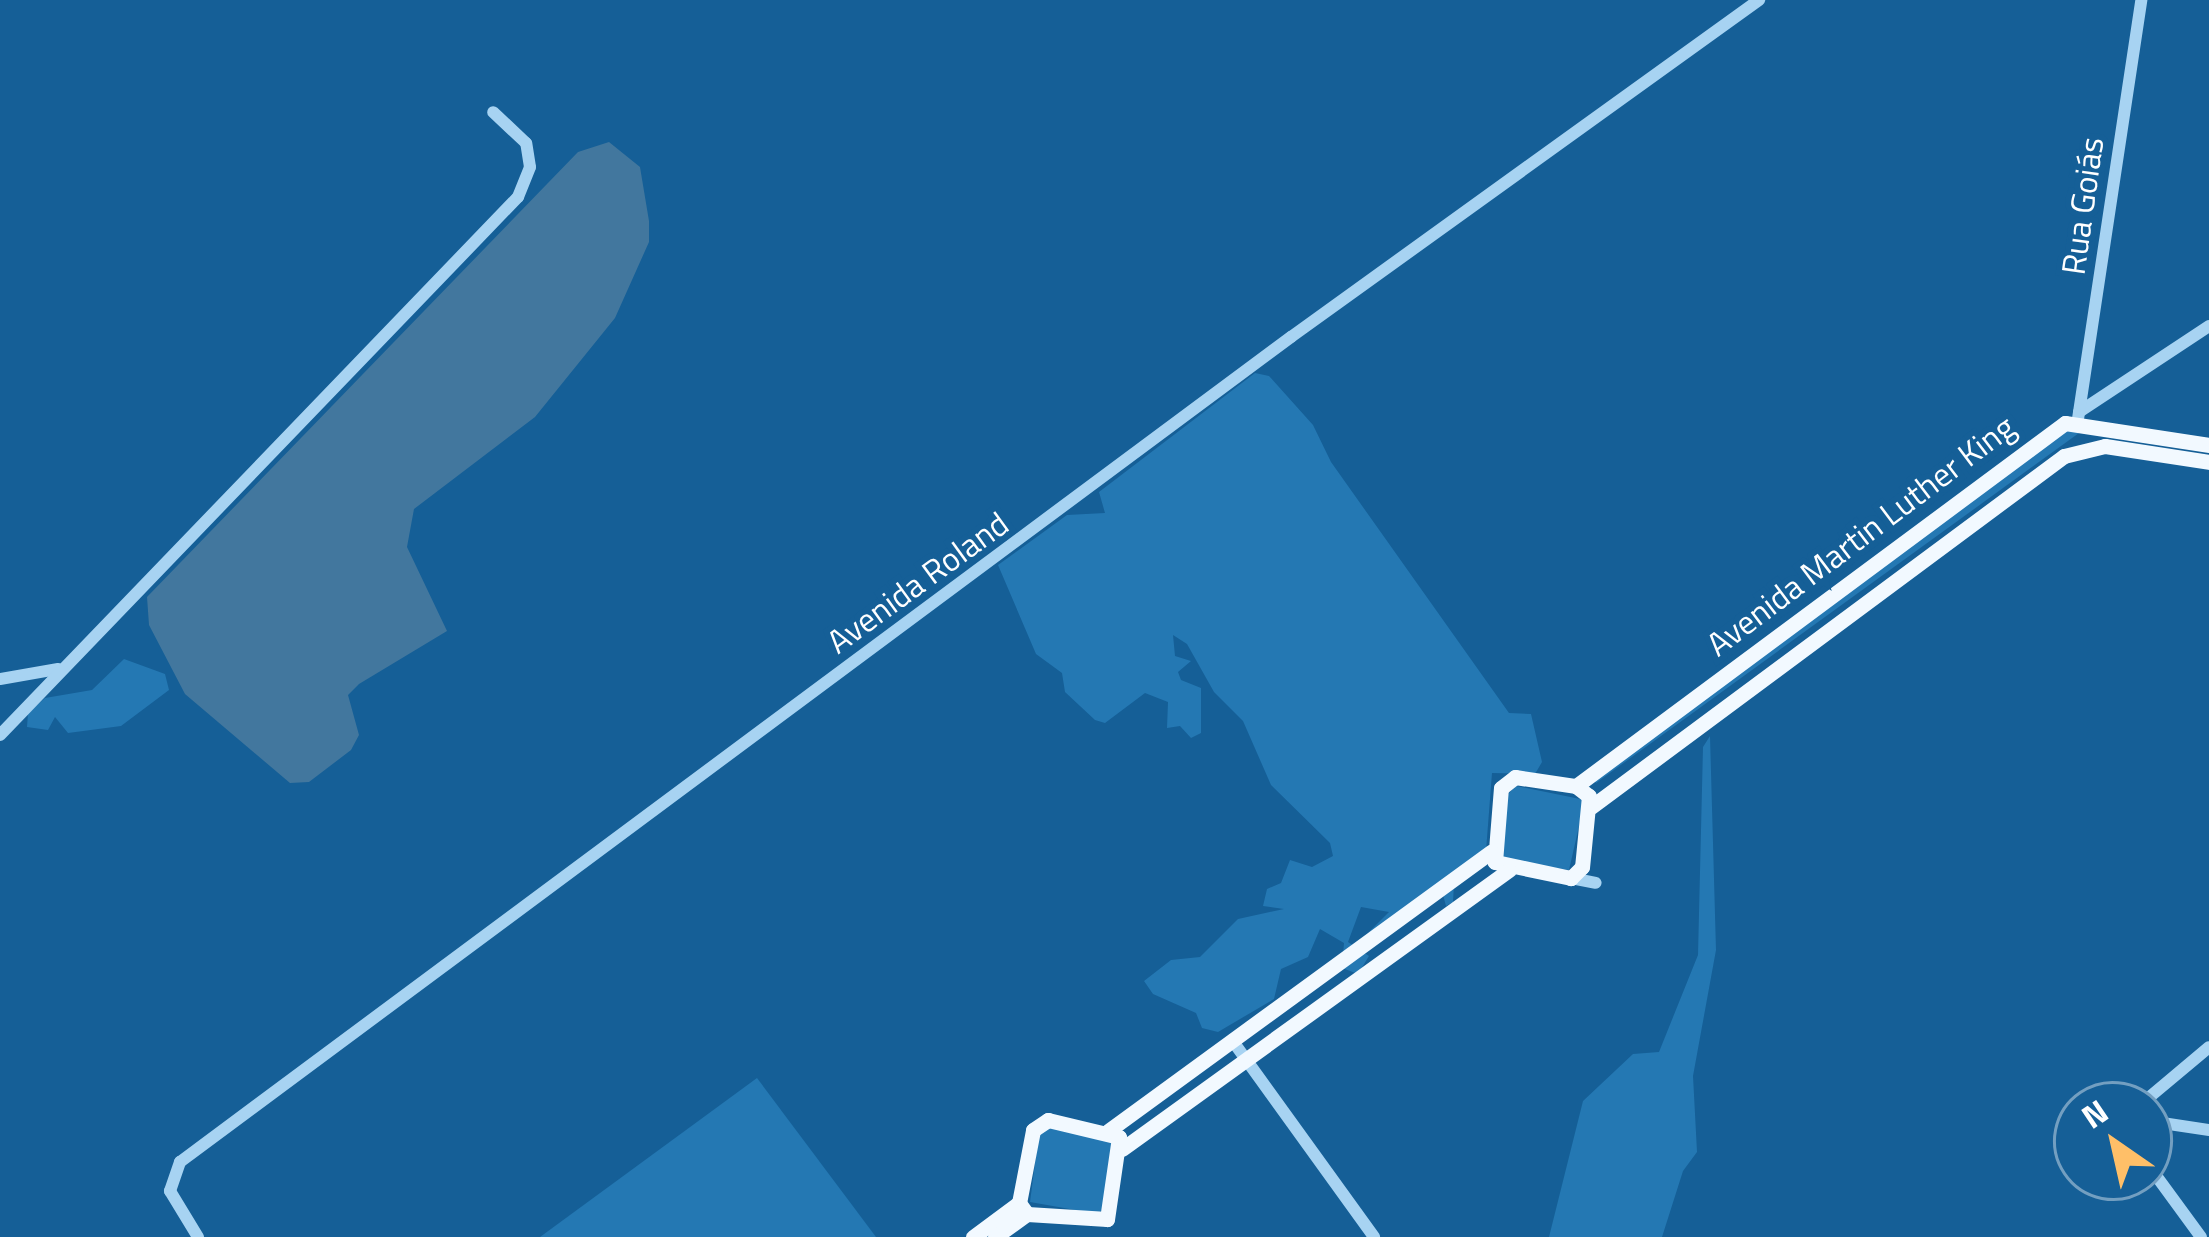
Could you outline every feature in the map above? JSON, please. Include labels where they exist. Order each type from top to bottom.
[{"type":"main road","points":[[2209,445],[2187,450],[2079,449],[2083,418],[2187,450],[2209,462]]},
{"type":"main road","name":"Avenida Martin Luther King","points":[[1576,787],[2083,418]]},
{"type":"main road","name":"Avenida Martin Luther King","points":[[1591,807],[2079,449]]},
{"type":"main road","points":[[1108,1130],[1491,852],[1506,781],[1576,787],[1591,807],[1582,867],[1571,878],[1509,870],[1491,852]]},
{"type":"main road","points":[[973,1237],[1023,1208],[1107,1219],[1122,1149],[1509,870]]},
{"type":"main road","points":[[1364,944],[1378,963]]},
{"type":"main road","points":[[995,1237],[1023,1208],[1036,1125],[1048,1120],[1108,1130],[1122,1149]]},
{"type":"street","name":"Avenida Roland","points":[[198,1237],[170,1191],[181,1162],[1292,337],[1760,0]]},
{"type":"street","name":"Rua Goiás","points":[[2083,418],[2141,0]]},
{"type":"street","points":[[0,735],[518,197],[530,167],[526,143],[493,112]]},
{"type":"street","points":[[2083,418],[2209,326]]},
{"type":"street","points":[[0,680],[59,669]]},
{"type":"street","points":[[1571,878],[1595,883]]},
{"type":"street","points":[[1232,1040],[1374,1237]]},
{"type":"street","points":[[2169,1081],[2209,1047]]},
{"type":"street","points":[[2173,1125],[2209,1130]]},
{"type":"street","points":[[2173,1199],[2201,1237]]},
{"type":"shaded area","points":[[609,142],[640,167],[649,221],[649,242],[615,318],[535,417],[414,509],[407,547],[447,631],[359,684],[348,695],[359,735],[351,750],[309,782],[290,783],[185,694],[149,625],[147,597],[578,152]]},
{"type":"shaded area","points":[[1255,373],[1269,376],[1313,425],[1331,462],[1509,713],[1531,714],[1542,762],[1535,774],[1492,773],[1486,851],[1454,884],[1453,902],[1446,906],[1442,891],[1367,934],[1389,912],[1361,907],[1348,942],[1369,956],[1358,974],[1342,968],[1344,943],[1320,929],[1308,957],[1281,969],[1274,999],[1218,1032],[1202,1028],[1196,1013],[1153,994],[1144,981],[1171,960],[1200,957],[1238,919],[1284,909],[1263,906],[1267,889],[1281,883],[1290,860],[1312,867],[1333,856],[1330,843],[1271,785],[1243,721],[1214,692],[1187,644],[1173,635],[1175,656],[1191,661],[1178,672],[1181,680],[1201,688],[1201,733],[1191,738],[1180,726],[1167,728],[1168,702],[1145,693],[1105,723],[1095,720],[1065,692],[1062,673],[1036,654],[998,565],[1067,515],[1105,513],[1099,492]]},
{"type":"shaded area","points":[[2074,425],[2079,433],[1596,783],[1592,777]]},
{"type":"shaded area","points":[[124,659],[165,674],[169,690],[121,726],[68,733],[55,717],[48,730],[27,727],[28,713],[45,698],[92,690]]},
{"type":"shaded area","points":[[1710,736],[1716,950],[1693,1076],[1697,1152],[1683,1171],[1662,1237],[1549,1237],[1583,1101],[1633,1054],[1659,1052],[1698,955],[1703,747]]},
{"type":"shaded area","points":[[1516,786],[1585,800],[1569,870],[1498,859],[1507,795]]},
{"type":"shaded area","points":[[757,1078],[876,1237],[540,1237]]},
{"type":"shaded area","points":[[1048,1126],[1112,1142],[1106,1206],[1098,1214],[1030,1202],[1039,1132]]}]
